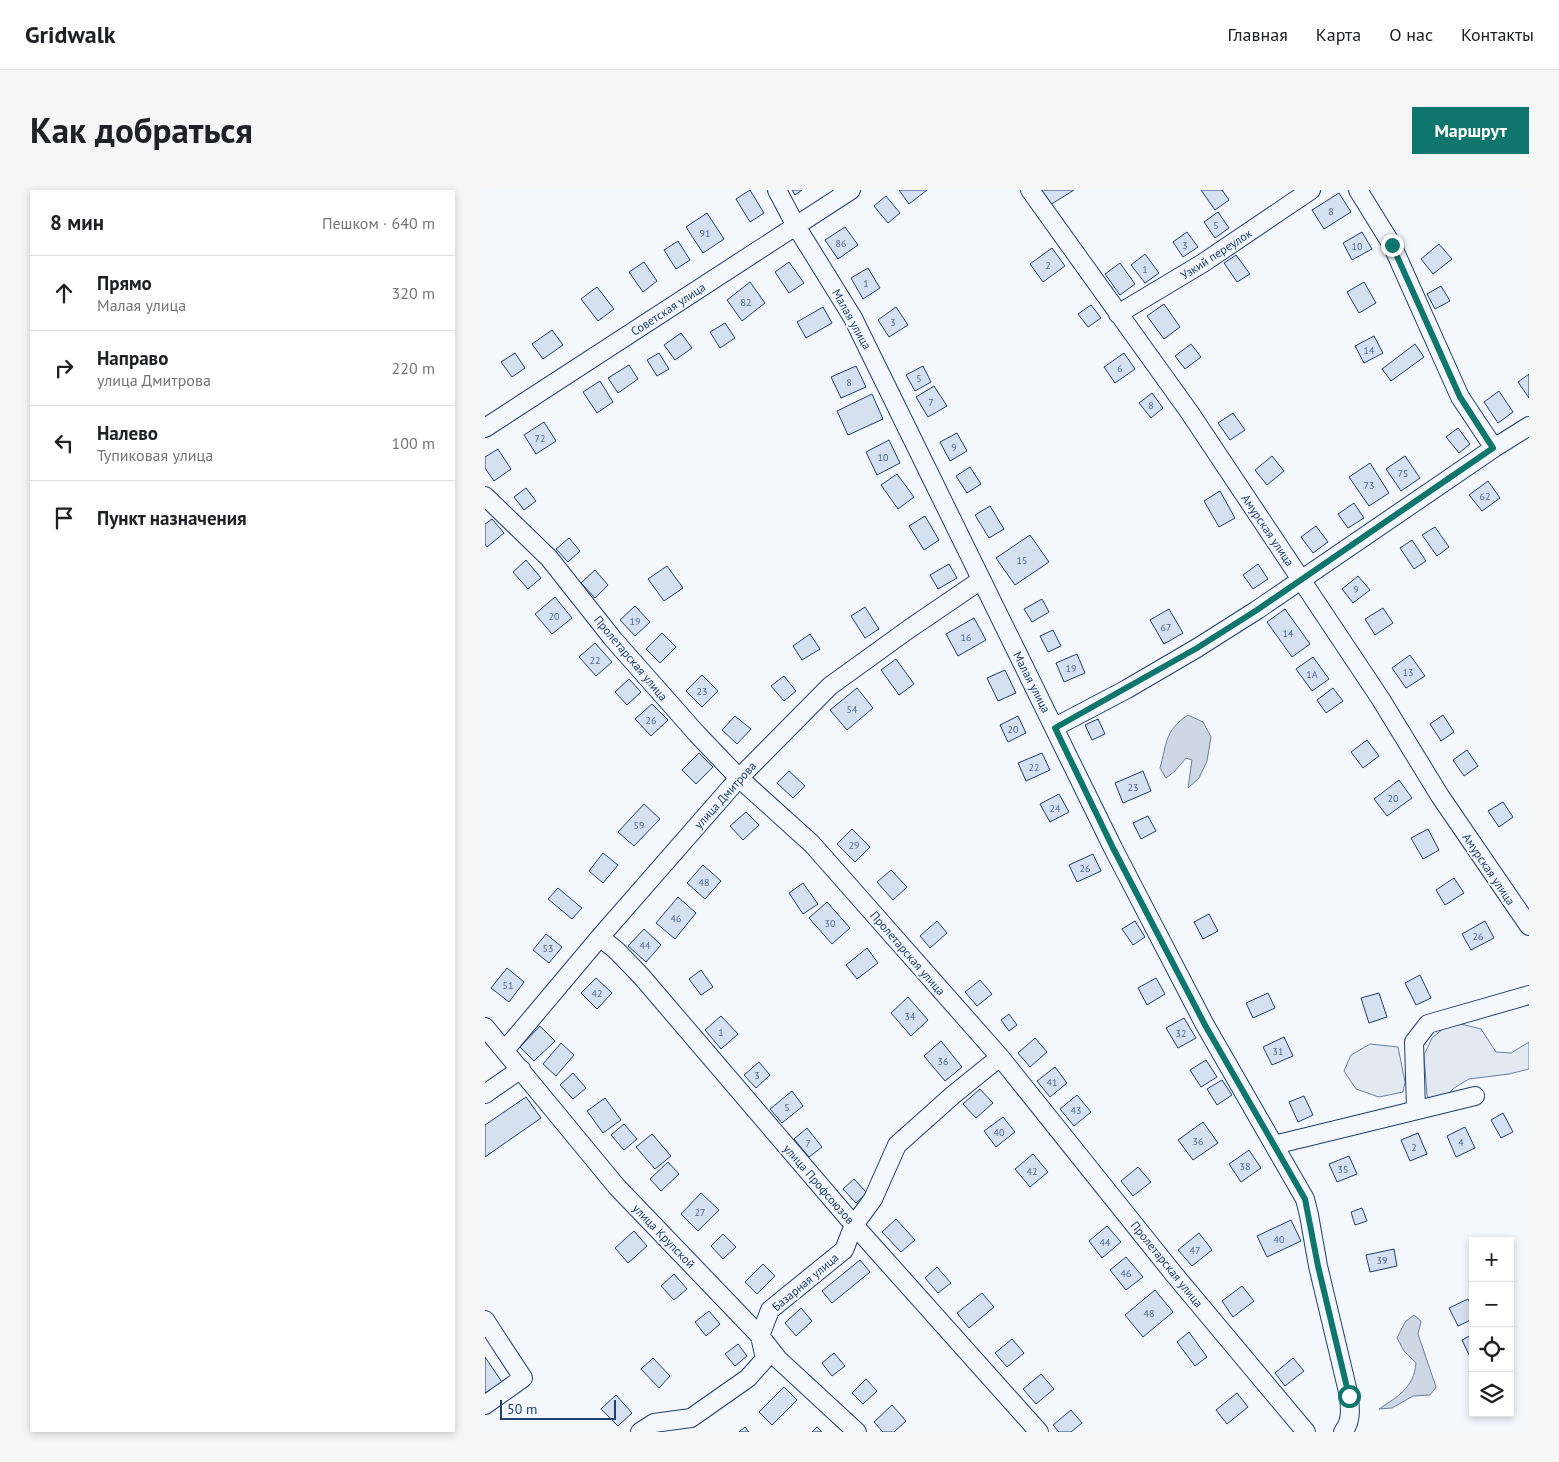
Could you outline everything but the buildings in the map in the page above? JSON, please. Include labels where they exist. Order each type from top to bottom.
[{"type":"street","name":"Малая улица","points":[[777,190],[796,226],[853,318],[1113,848],[1201,1016],[1305,1199],[1318,1266],[1349,1396],[1349,1423],[1343,1432]]},
{"type":"street","name":"Советская улица","points":[[485,428],[851,190]]},
{"type":"street","name":"Амурская улица","points":[[1030,190],[1189,413],[1302,579],[1380,698],[1440,796],[1529,926]]},
{"type":"street","name":"Узкий переулок","points":[[1118,314],[1203,263],[1311,190]]},
{"type":"street","points":[[1358,190],[1392,245],[1460,397],[1493,448]]},
{"type":"street","points":[[1055,728],[1197,648],[1257,610],[1493,448],[1529,426]]},
{"type":"street","name":"Пролетарская улица","points":[[485,496],[549,558],[613,639],[697,734],[739,778],[812,844],[1000,1057],[1173,1273],[1306,1432]]},
{"type":"street","name":"улица Дмитрова","points":[[505,1050],[739,778],[830,686],[981,580]]},
{"type":"street","name":"улица Профсоюзов","points":[[601,937],[642,977],[854,1224],[1039,1432]]},
{"type":"street","points":[[1417,1110],[1414,1042],[1427,1024],[1529,995]]},
{"type":"street","name":"улица Крупской","points":[[485,1027],[617,1187],[760,1336],[778,1359],[857,1432]]},
{"type":"street","name":"Базарная улица","points":[[640,1432],[654,1423],[691,1418],[748,1378],[765,1359],[760,1336],[769,1310],[844,1250],[854,1224],[873,1199],[897,1145],[953,1095],[1000,1057]]},
{"type":"street","points":[[485,1094],[521,1069]]},
{"type":"street","points":[[1274,1145],[1475,1096]]},
{"type":"street","points":[[485,1320],[523,1378],[485,1405]]},
{"type":"shaded area","points":[[1188,715],[1203,722],[1211,737],[1207,761],[1199,778],[1188,788],[1192,760],[1186,758],[1166,778],[1160,768],[1170,732]]},
{"type":"shaded area","points":[[1461,1024],[1481,1029],[1496,1052],[1511,1053],[1529,1042],[1529,1069],[1509,1074],[1469,1079],[1454,1088],[1447,1095],[1429,1099],[1427,1095],[1424,1055],[1432,1038],[1444,1028]]},
{"type":"shaded area","points":[[1370,1044],[1398,1047],[1405,1082],[1403,1092],[1379,1097],[1356,1089],[1344,1071],[1351,1055]]},
{"type":"shaded area","points":[[1414,1315],[1421,1321],[1418,1334],[1436,1387],[1430,1395],[1413,1396],[1392,1408],[1379,1409],[1404,1390],[1415,1372],[1416,1363],[1404,1351],[1397,1338],[1405,1322]]},
{"type":"route","points":[[1349,1396],[1318,1266],[1305,1199],[1205,1025],[1113,848],[1055,728],[1127,689],[1257,610],[1493,448],[1460,397],[1392,245]]}]
